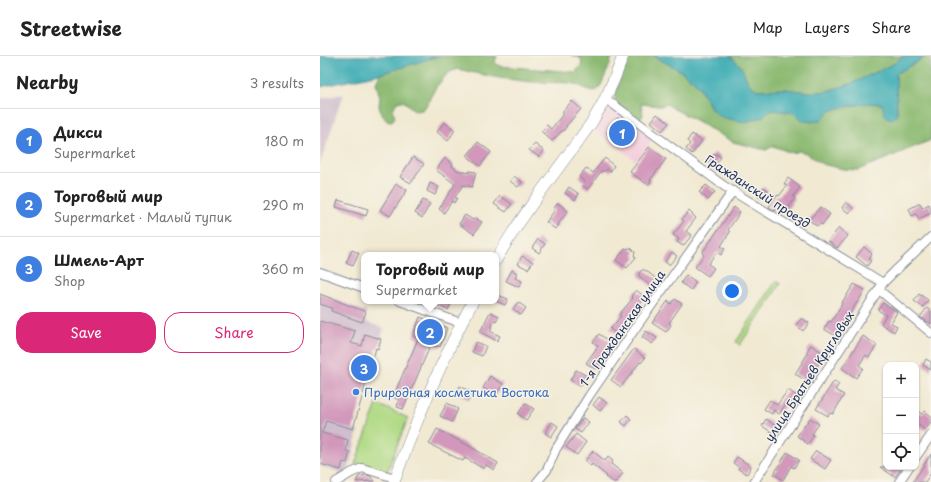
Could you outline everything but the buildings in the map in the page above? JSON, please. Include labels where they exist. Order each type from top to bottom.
[{"type":"main road","points":[[499,255],[530,207],[592,122],[606,99],[622,56]]},
{"type":"main road","points":[[394,480],[417,418],[471,304]]},
{"type":"street","name":"Гражданский проезд","points":[[606,99],[717,181],[881,286],[931,333]]},
{"type":"street","name":"1-я Гражданская улица","points":[[537,482],[546,470],[556,449],[589,396],[732,191]]},
{"type":"street","name":"улица Братьев Кругловых","points":[[754,482],[881,286],[931,236]]},
{"type":"street","points":[[320,272],[361,287]]},
{"type":"street","points":[[408,304],[461,324]]},
{"type":"street","points":[[919,453],[931,435]]},
{"type":"street","points":[[336,482],[362,468],[394,480]]},
{"type":"street","points":[[899,482],[907,470]]},
{"type":"shaded area","points":[[343,94],[320,164],[320,99]]},
{"type":"shaded area","points":[[610,106],[653,139],[636,161],[595,130]]},
{"type":"shaded area","points":[[320,294],[366,312],[364,318],[368,323],[384,328],[378,349],[376,348],[353,429],[358,431],[349,468],[344,473],[320,466]]},
{"type":"green space","points":[[438,56],[497,56],[495,62],[499,66],[575,72],[581,66],[582,61],[579,57],[572,56],[612,56],[601,85],[597,90],[592,91],[572,83],[532,82],[499,78],[457,69],[448,73],[436,87],[428,104],[422,110],[415,111],[405,102],[399,101],[394,108],[395,117],[392,121],[386,120],[381,113],[379,106],[380,97],[376,83],[380,74]]},
{"type":"green space","points":[[628,56],[654,56],[681,71],[698,85],[712,110],[767,112],[773,110],[795,113],[804,121],[821,120],[830,111],[838,108],[869,103],[882,104],[897,112],[896,74],[927,56],[931,56],[931,140],[858,170],[843,169],[822,164],[806,153],[799,151],[792,153],[773,146],[766,150],[733,142],[667,104],[660,106],[641,104],[643,115],[639,121],[615,103],[615,95]]},
{"type":"green space","points":[[730,56],[903,56],[895,63],[853,83],[824,92],[807,92],[786,89],[758,90],[752,87],[747,81],[740,65]]},
{"type":"green space","points":[[776,281],[780,284],[740,345],[736,342]]},
{"type":"green space","points":[[377,404],[408,418],[386,474],[355,464]]},
{"type":"water","points":[[320,56],[438,56],[380,74],[320,87]]},
{"type":"water","points":[[654,56],[730,56],[740,65],[747,81],[752,87],[758,90],[786,89],[807,92],[824,92],[853,83],[895,63],[903,56],[927,56],[896,74],[897,112],[896,116],[892,119],[885,115],[882,104],[869,103],[838,108],[830,111],[821,120],[812,122],[804,121],[794,113],[773,110],[767,112],[763,117],[745,122],[724,118],[718,115],[712,109],[698,85],[681,71]]},
{"type":"place","name":"Дикси","points":[[622,133]]},
{"type":"place","name":"Торговый мир","points":[[430,332]]},
{"type":"place","name":"Шмель-Арт","points":[[364,368]]},
{"type":"place","name":"Природная косметика Востока","points":[[356,392]]}]
